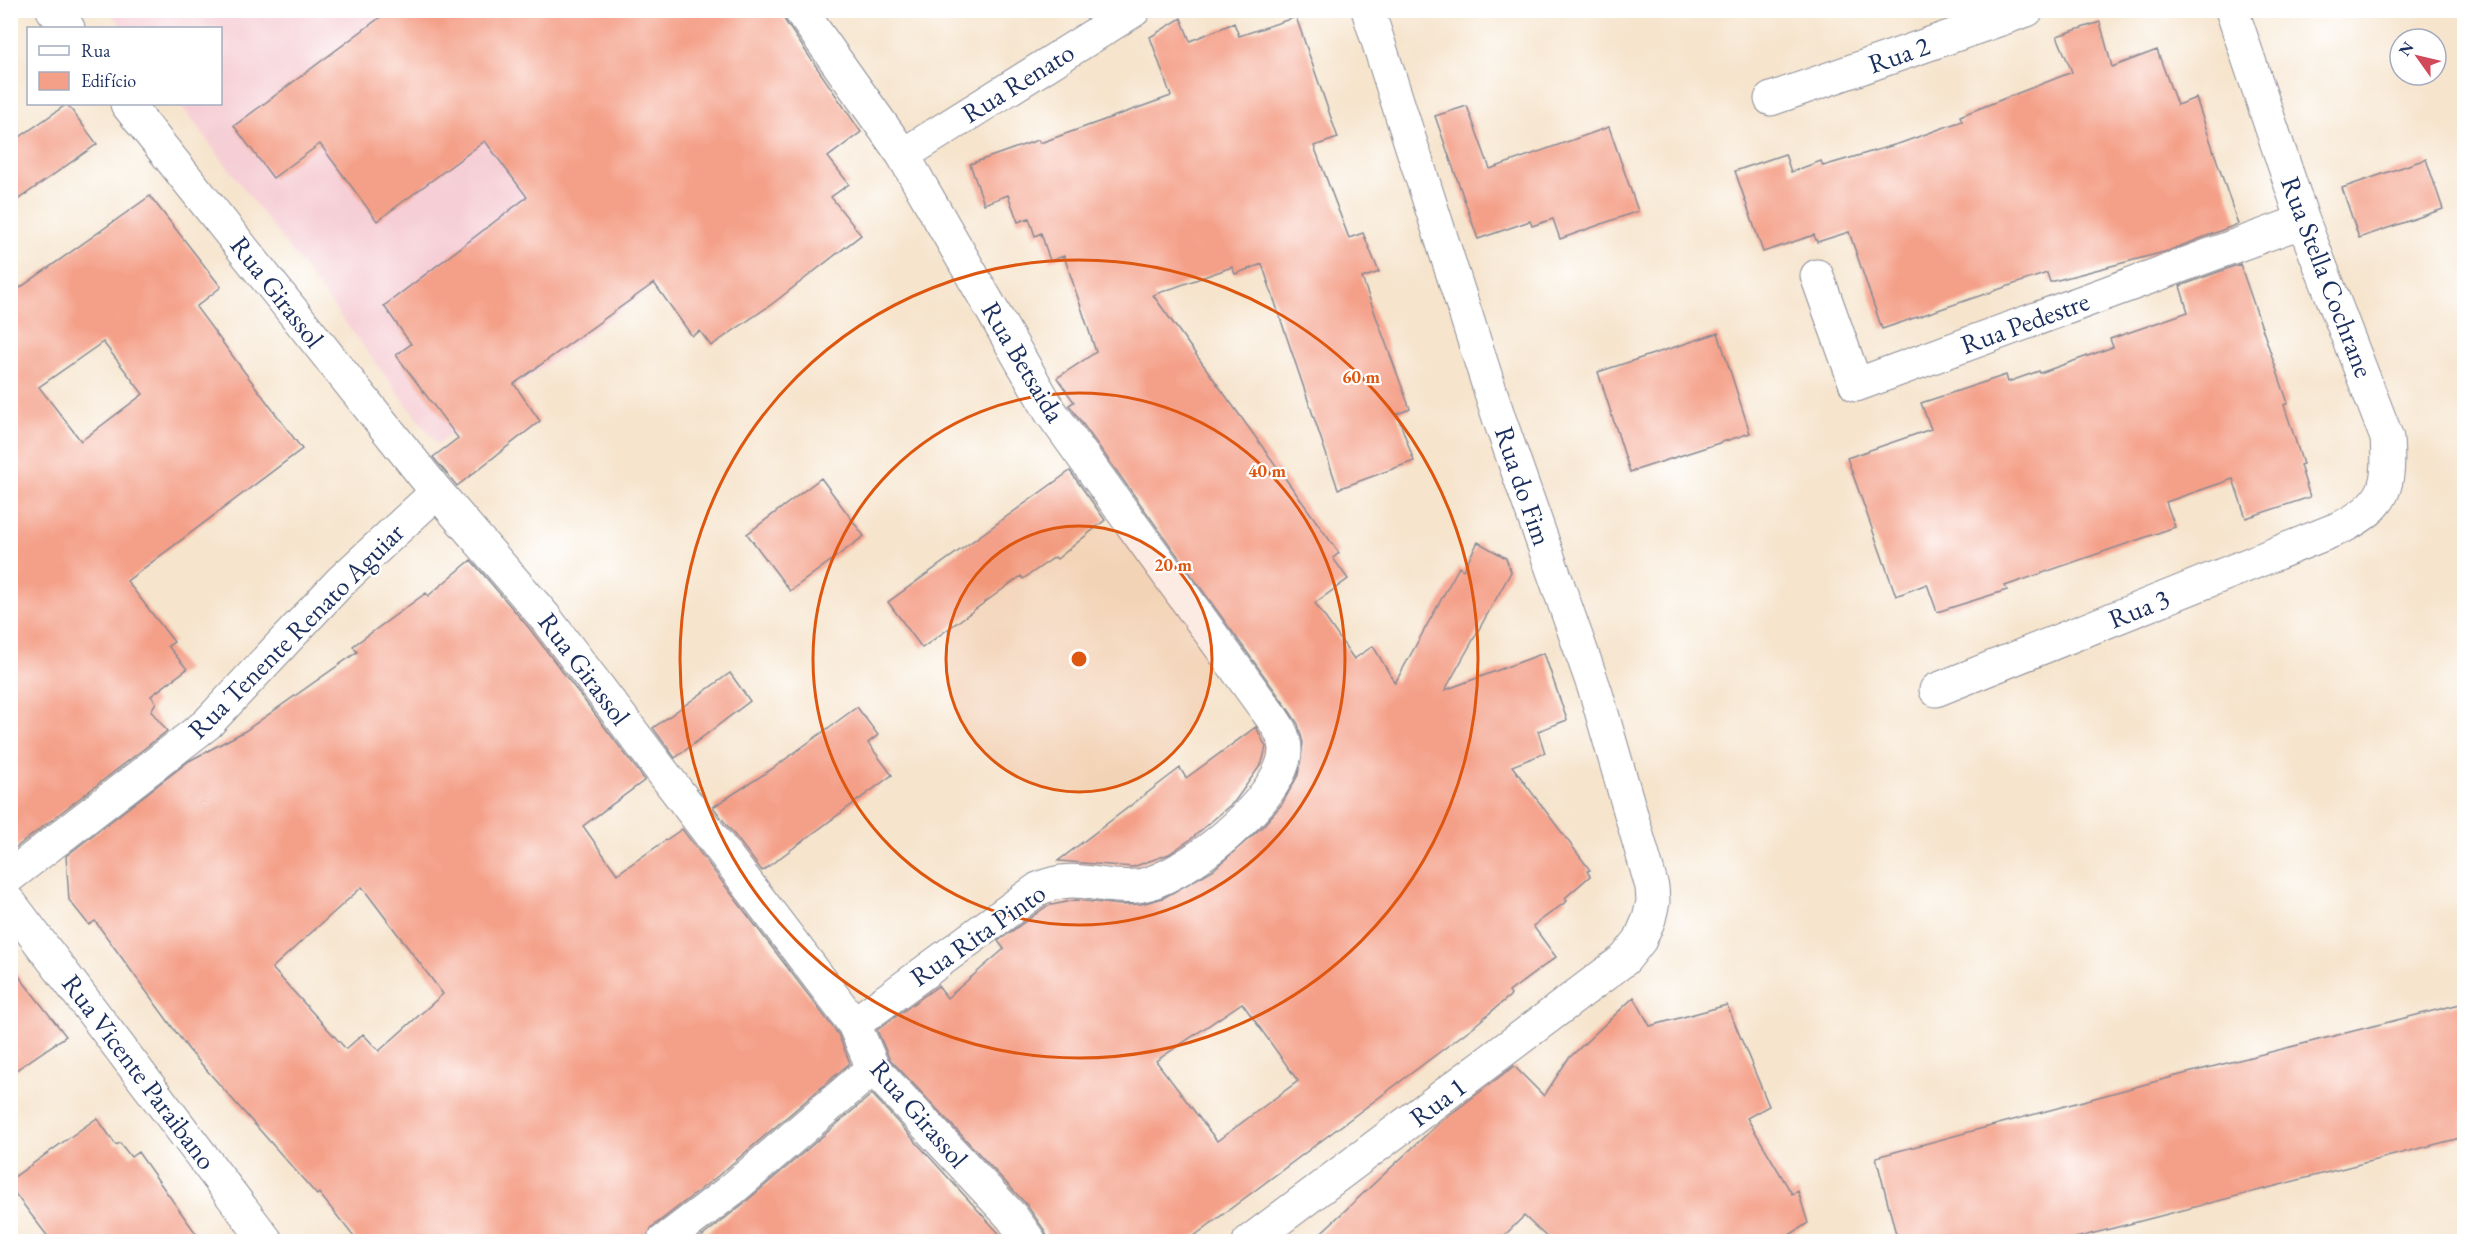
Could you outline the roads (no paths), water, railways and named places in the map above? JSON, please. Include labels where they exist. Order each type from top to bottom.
[{"type":"street","points":[[53,10],[67,27]]},
{"type":"street","name":"Rua Betsaida","points":[[800,10],[903,155],[1050,411],[1261,703]]},
{"type":"street","name":"Rua Renato","points":[[903,155],[1134,10]]},
{"type":"street","name":"Rua do Fim","points":[[1368,10],[1499,418],[1596,693],[1649,876],[1653,902],[1649,919],[1640,940],[1625,959]]},
{"type":"street","name":"Rua 2","points":[[1771,99],[2027,10]]},
{"type":"street","name":"Rua Stella Cochrane","points":[[2232,10],[2303,221],[2387,438],[2389,465],[2384,491],[2367,515],[2342,527]]},
{"type":"street","name":"Rua Girassol","points":[[128,105],[436,492],[544,616],[854,1024],[873,1068],[1012,1217],[1030,1242]]},
{"type":"street","name":"Rua Pedestre","points":[[1817,276],[1856,385],[2303,221]]},
{"type":"street","name":"Rua Tenente Renato Aguiar","points":[[10,876],[207,724],[341,581],[436,492]]},
{"type":"street","name":"Rua 3","points":[[1936,690],[2342,527]]},
{"type":"street","name":"Rua Rita Pinto","points":[[854,1024],[1038,889],[1052,883],[1072,879],[1135,886],[1164,880],[1194,860],[1256,808],[1279,771],[1285,751],[1281,733],[1261,703]]},
{"type":"street","name":"Rua Vicente Paraibano","points":[[10,903],[267,1242]]},
{"type":"street","name":"Rua 1","points":[[1249,1242],[1625,959]]},
{"type":"street","points":[[663,1242],[730,1190],[873,1068]]}]
